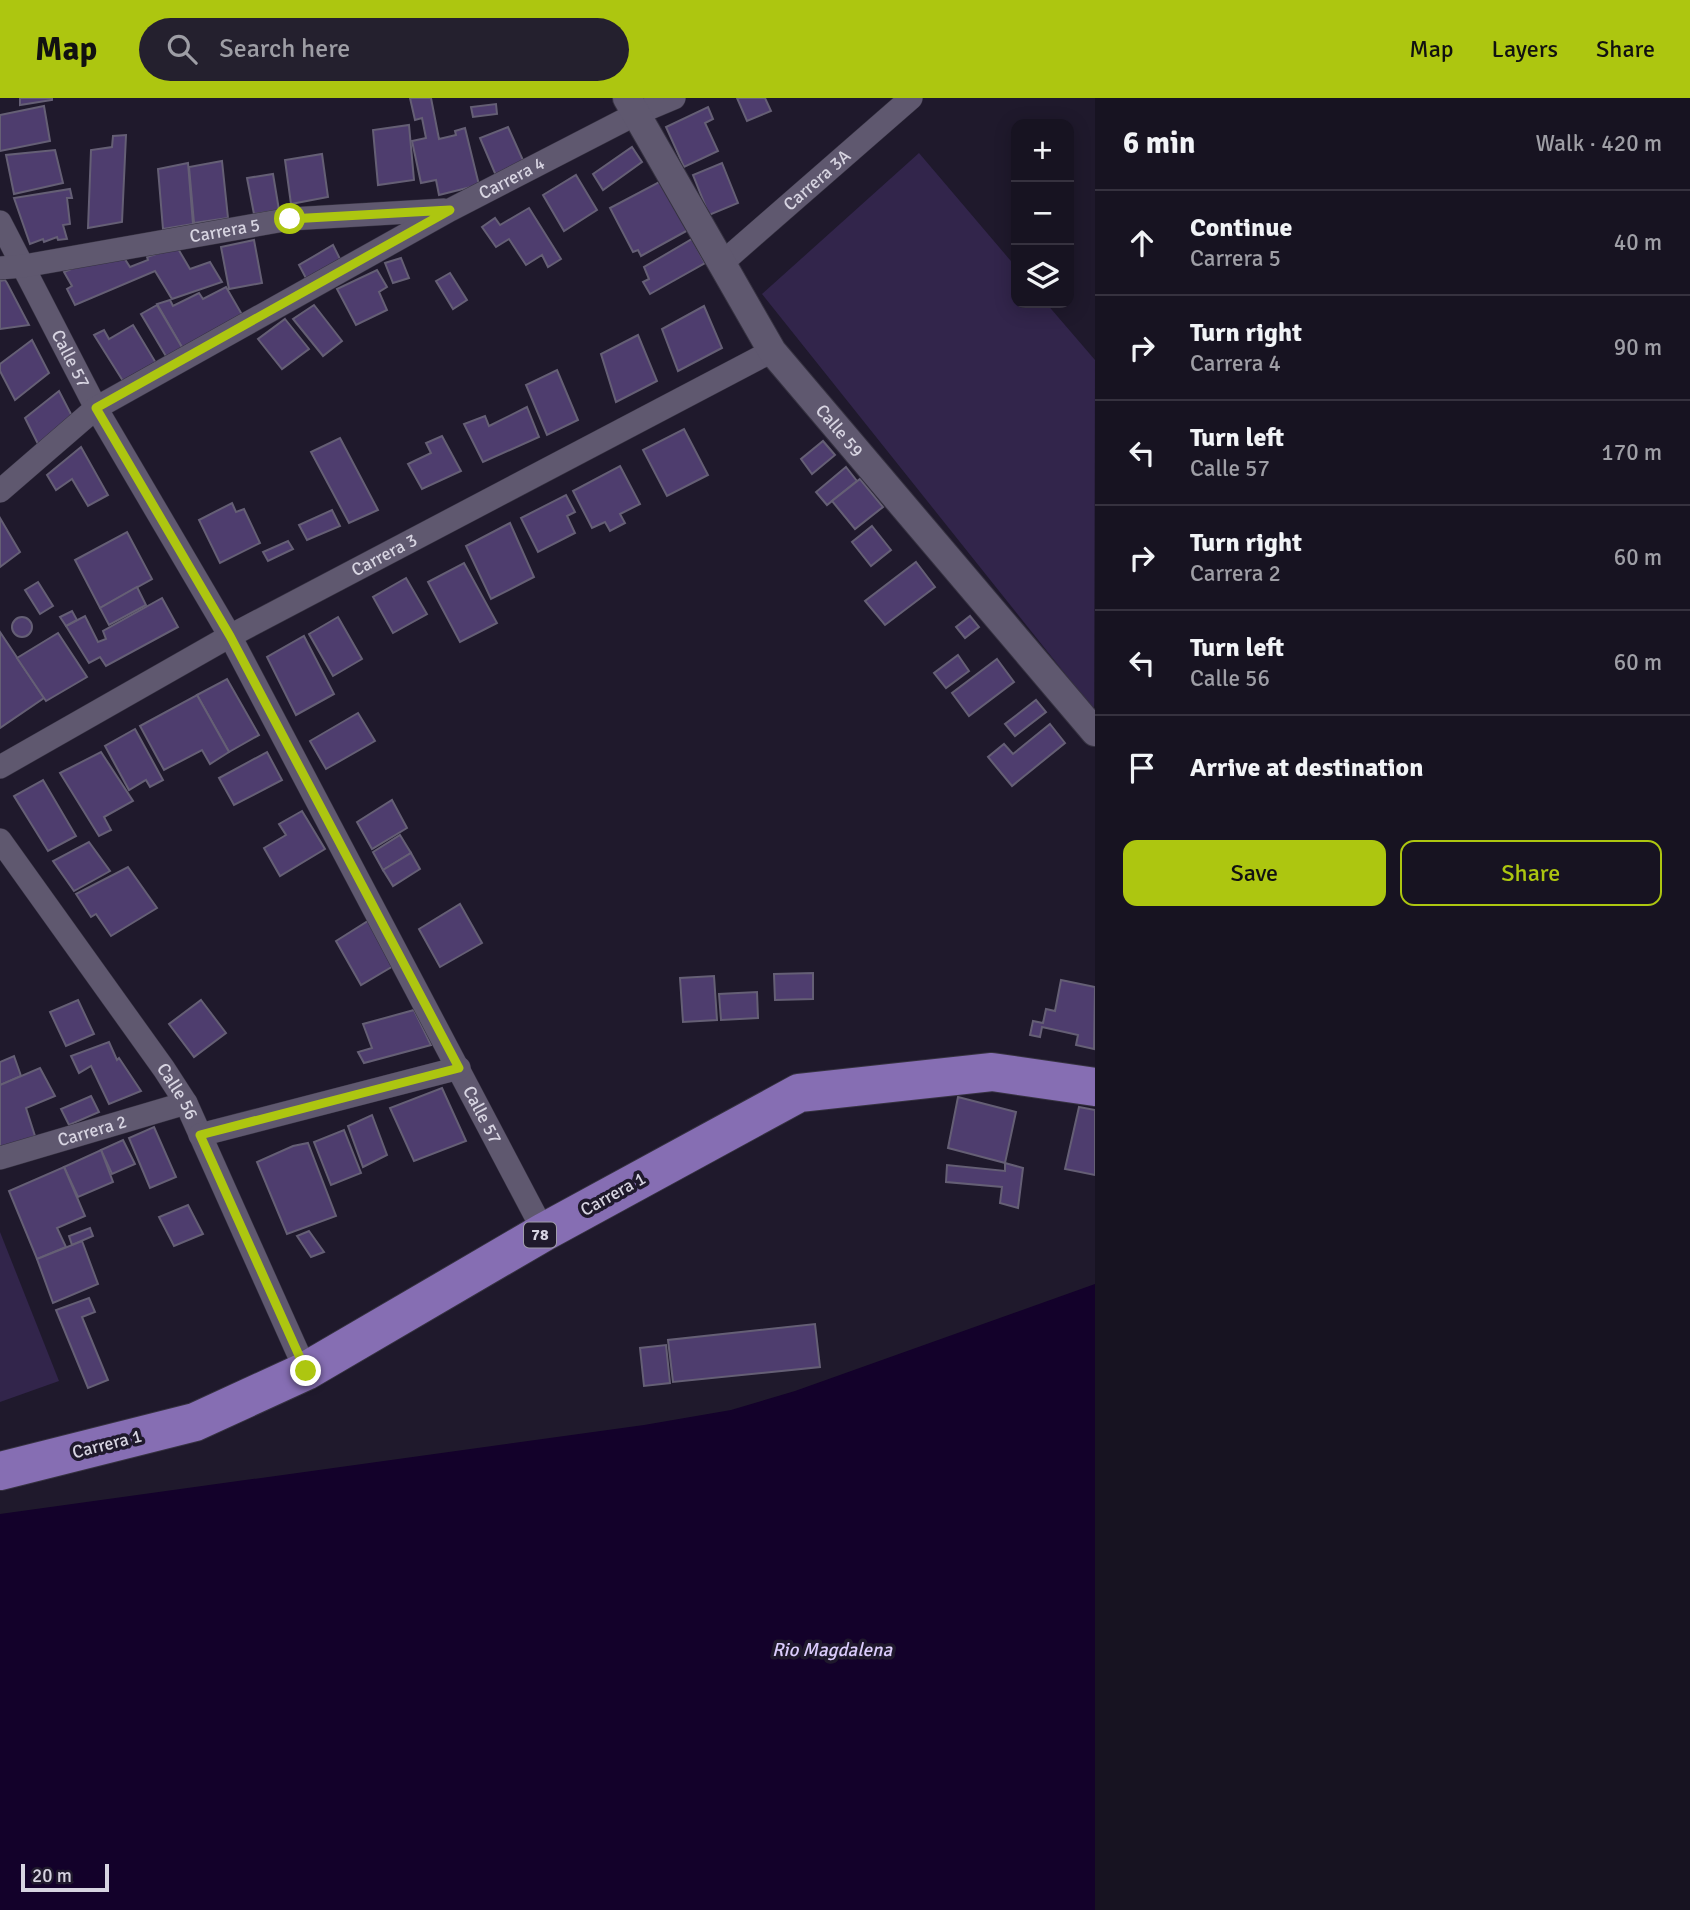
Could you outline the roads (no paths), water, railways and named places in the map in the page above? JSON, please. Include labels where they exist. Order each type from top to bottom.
[{"type":"highway","name":"Carrera 1","points":[[0,1471],[195,1422],[306,1371],[544,1233],[799,1093],[992,1072],[1095,1087]]},
{"type":"street","name":"Carrera 4","points":[[0,491],[96,408],[632,106],[674,98]]},
{"type":"street","name":"Carrera 3A","points":[[722,263],[911,98]]},
{"type":"street","name":"Calle 59","points":[[632,106],[772,351],[1095,732]]},
{"type":"street","name":"Carrera 5","points":[[0,268],[290,219],[450,210]]},
{"type":"street","name":"Calle 57","points":[[0,222],[96,408],[230,636],[544,1233]]},
{"type":"street","name":"Carrera 3","points":[[0,766],[230,636],[772,351]]},
{"type":"street","name":"Calle 56","points":[[0,840],[186,1103],[306,1371]]},
{"type":"street","points":[[200,1135],[459,1068]]},
{"type":"street","name":"Carrera 2","points":[[0,1158],[186,1103]]},
{"type":"water","name":"Rio Magdalena","points":[[1095,1284],[1095,1910],[0,1910],[0,1514],[644,1425],[731,1410],[795,1391]]}]
